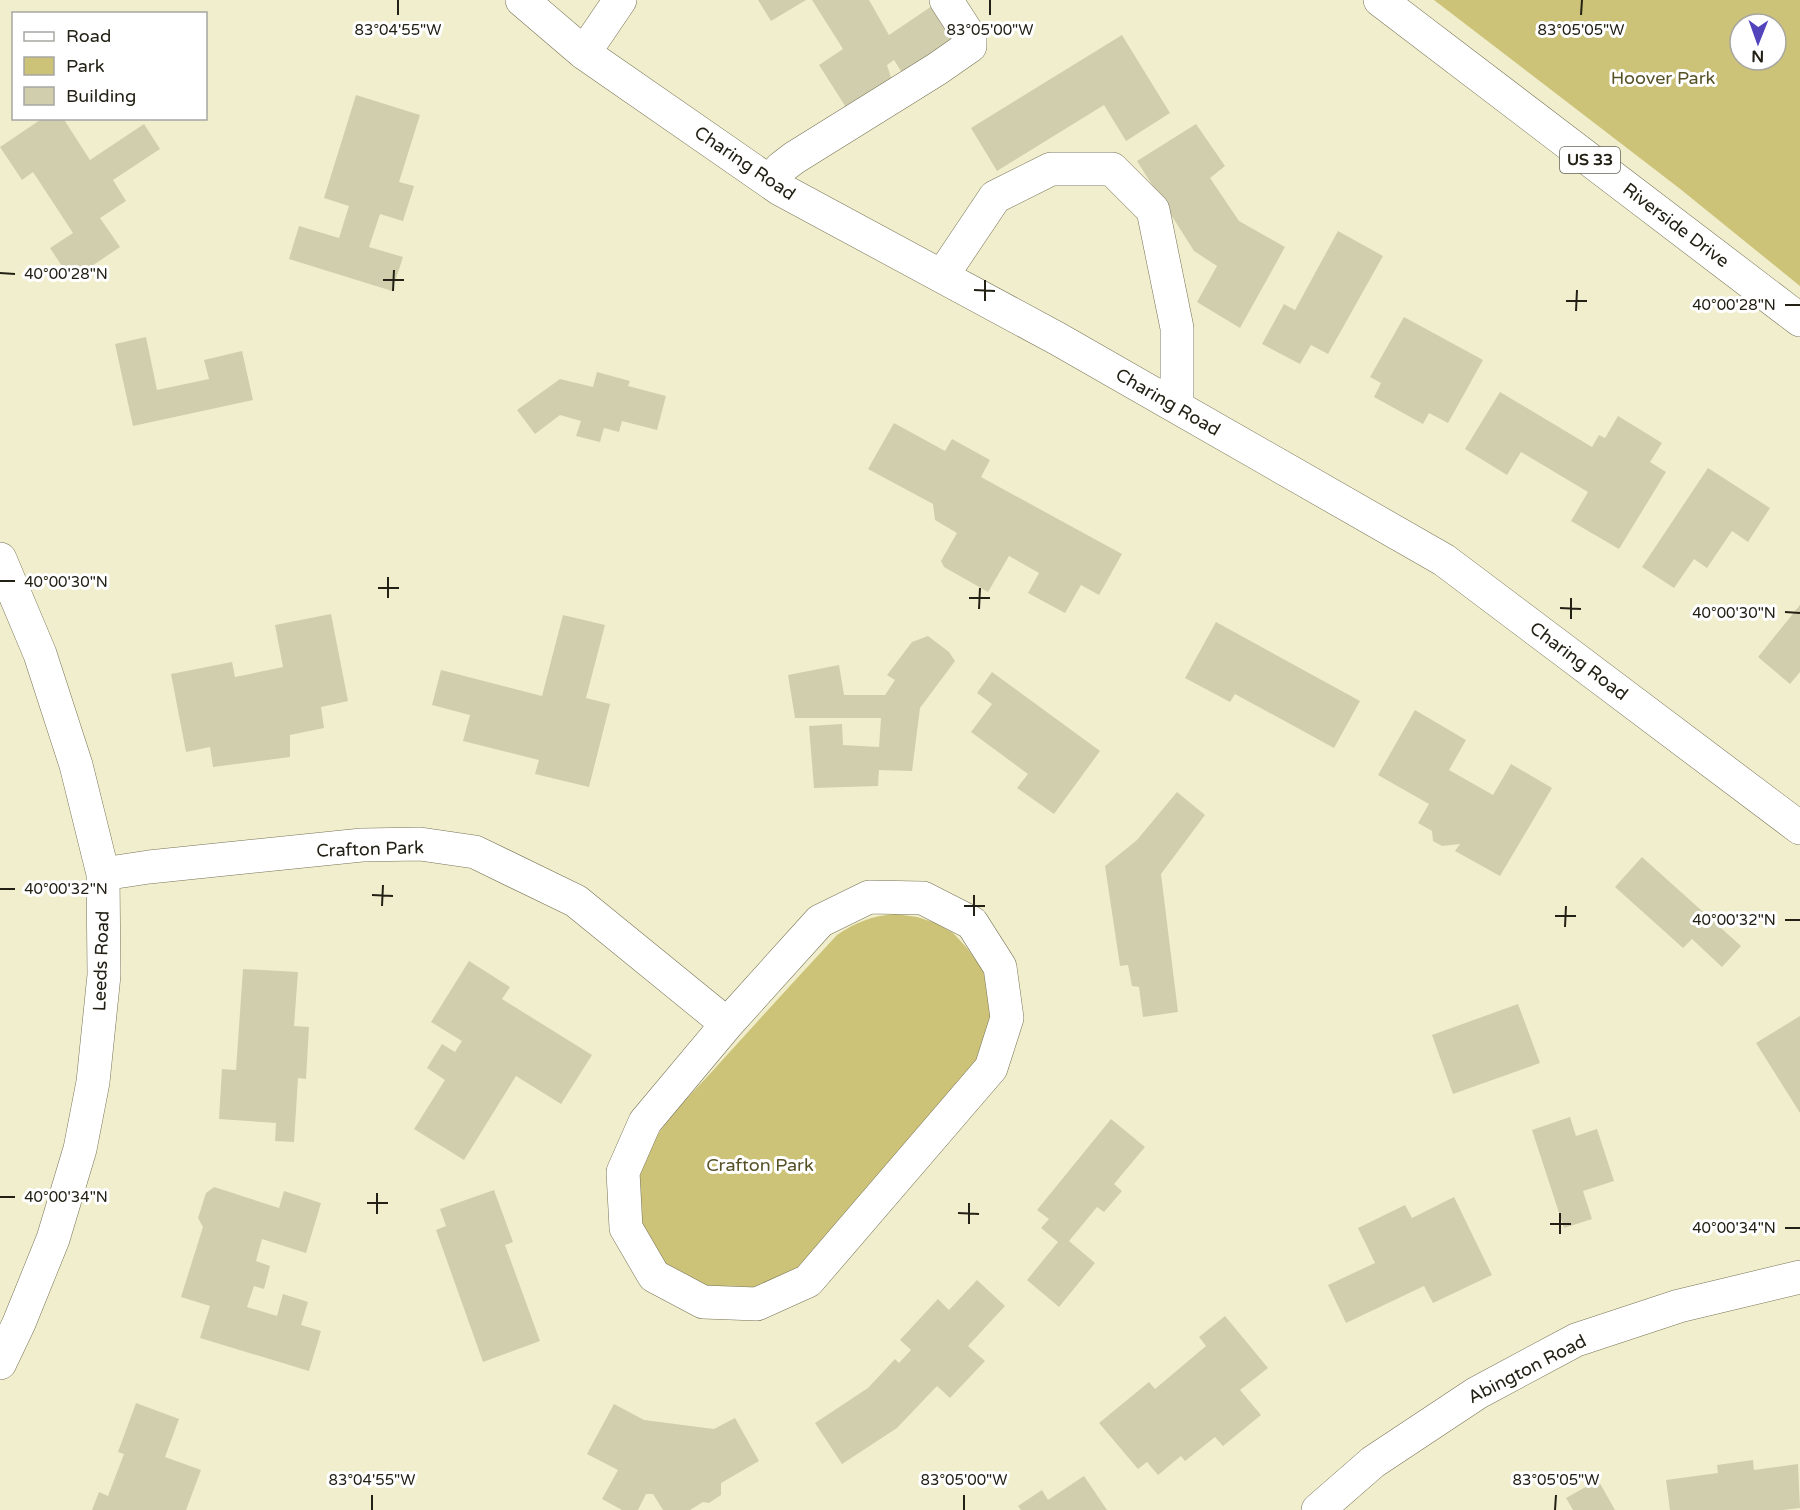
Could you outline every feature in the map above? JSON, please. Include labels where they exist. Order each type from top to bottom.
[{"type":"street","name":"Charing Road","points":[[522,0],[584,53],[770,182],[1058,339],[1443,560],[1800,828]]},
{"type":"street","points":[[584,53],[620,0]]},
{"type":"street","points":[[770,182],[781,168],[795,158],[970,46],[970,37],[946,0]]},
{"type":"street","name":"Riverside Drive","points":[[1380,0],[1800,320]]},
{"type":"street","points":[[942,276],[995,197],[1051,169],[1112,169],[1153,210],[1178,328],[1177,407]]},
{"type":"street","name":"Leeds Road","points":[[0,559],[11,615],[40,654],[76,765],[103,874],[104,975],[93,1082],[80,1149],[53,1239],[0,1363]]},
{"type":"street","name":"Crafton Park","points":[[103,874],[149,867],[362,845],[420,844],[475,852],[576,901],[727,1024]]},
{"type":"street","points":[[869,897],[923,898],[972,923],[1000,967],[1006,1018],[991,1068],[808,1281],[758,1304],[702,1302],[654,1276],[626,1228],[623,1172],[645,1122],[727,1024],[820,921],[869,897]]},
{"type":"street","name":"Abington Road","points":[[1318,1510],[1373,1462],[1477,1393],[1576,1340],[1679,1306],[1800,1277]]},
{"type":"green space","name":"Hoover Park","points":[[1434,0],[1800,0],[1800,286],[1679,188]]},
{"type":"green space","name":"Crafton Park","points":[[895,914],[936,923],[953,933],[982,969],[990,990],[993,1012],[981,1058],[802,1265],[772,1282],[747,1290],[735,1291],[706,1286],[674,1271],[652,1245],[639,1212],[638,1178],[649,1148],[657,1135],[686,1099],[837,935],[864,920]]},
{"type":"building","points":[[758,0],[806,0],[771,21]]},
{"type":"building","points":[[812,0],[869,0],[889,35],[932,6],[956,45],[904,76],[894,60],[887,65],[893,84],[849,112],[819,65],[843,49]]},
{"type":"building","points":[[1122,35],[1170,113],[1126,141],[1104,105],[997,171],[971,128]]},
{"type":"building","points":[[356,95],[420,115],[399,182],[414,186],[403,221],[380,214],[369,247],[403,257],[392,291],[289,259],[299,226],[339,238],[349,206],[324,198]]},
{"type":"building","points":[[40,120],[64,120],[90,160],[144,124],[160,149],[113,180],[126,201],[100,218],[120,247],[71,280],[50,248],[73,233],[33,172],[22,180],[0,147]]},
{"type":"building","points":[[1196,124],[1225,166],[1210,178],[1239,221],[1285,247],[1240,328],[1197,302],[1217,266],[1194,251],[1137,161]]},
{"type":"building","points":[[1338,231],[1383,256],[1328,354],[1311,345],[1300,364],[1262,344],[1284,304],[1295,310]]},
{"type":"building","points":[[1404,317],[1483,360],[1448,423],[1429,413],[1423,424],[1374,397],[1381,383],[1370,377]]},
{"type":"building","points":[[146,337],[157,390],[209,379],[204,360],[242,351],[253,400],[133,426],[115,344]]},
{"type":"building","points":[[597,372],[630,381],[628,386],[666,396],[657,430],[622,421],[619,432],[604,428],[600,442],[576,436],[581,421],[560,415],[535,434],[517,410],[560,379],[593,387]]},
{"type":"building","points":[[1500,392],[1592,447],[1599,435],[1605,438],[1618,416],[1662,443],[1650,462],[1666,472],[1619,549],[1571,521],[1588,492],[1521,452],[1507,475],[1465,449]]},
{"type":"building","points":[[894,423],[945,451],[952,439],[990,460],[981,477],[1122,554],[1099,595],[1081,585],[1065,613],[1028,593],[1039,573],[1009,556],[988,592],[944,567],[941,561],[957,533],[935,520],[933,504],[868,469]]},
{"type":"building","points":[[1708,468],[1770,508],[1748,542],[1732,531],[1707,568],[1694,559],[1674,588],[1642,567]]},
{"type":"building","points":[[1800,605],[1800,672],[1790,684],[1758,657]]},
{"type":"building","points":[[331,614],[348,701],[321,707],[324,728],[290,735],[290,757],[213,767],[210,747],[186,752],[171,674],[232,662],[235,677],[283,667],[275,625]]},
{"type":"building","points":[[563,615],[605,625],[586,698],[610,704],[589,787],[535,774],[539,760],[463,741],[470,715],[432,705],[441,670],[542,696]]},
{"type":"building","points":[[1216,622],[1360,701],[1334,748],[1235,694],[1230,702],[1185,678]]},
{"type":"building","points":[[928,636],[949,652],[955,661],[920,708],[912,771],[879,770],[878,786],[814,788],[809,726],[842,724],[843,745],[879,747],[881,718],[795,718],[788,675],[839,665],[844,695],[885,695],[895,680],[887,675],[912,642]]},
{"type":"building","points":[[992,672],[1100,751],[1054,814],[1017,788],[1028,774],[971,732],[992,704],[977,693]]},
{"type":"building","points":[[1415,710],[1466,740],[1449,770],[1493,795],[1511,764],[1552,788],[1500,876],[1455,851],[1460,844],[1442,846],[1433,841],[1432,831],[1418,823],[1429,804],[1378,775]]},
{"type":"building","points":[[1177,792],[1205,815],[1161,874],[1178,1012],[1143,1017],[1139,987],[1132,986],[1128,965],[1120,966],[1105,866],[1137,840]]},
{"type":"building","points":[[1642,857],[1741,946],[1722,967],[1692,939],[1683,948],[1615,887]]},
{"type":"building","points":[[469,961],[510,987],[502,999],[592,1055],[561,1104],[516,1076],[464,1160],[414,1129],[445,1080],[427,1068],[442,1044],[455,1052],[462,1041],[431,1022]]},
{"type":"building","points":[[243,969],[298,972],[294,1026],[309,1027],[306,1079],[298,1078],[294,1142],[275,1141],[276,1123],[219,1119],[222,1069],[236,1070]]},
{"type":"building","points":[[1518,1004],[1540,1063],[1453,1094],[1432,1035]]},
{"type":"building","points":[[1800,1016],[1800,1113],[1756,1043]]},
{"type":"building","points":[[1570,1117],[1576,1136],[1597,1129],[1614,1181],[1583,1191],[1592,1219],[1564,1228],[1532,1130]]},
{"type":"building","points":[[1111,1119],[1145,1147],[1114,1184],[1122,1191],[1104,1212],[1097,1207],[1069,1241],[1095,1263],[1059,1307],[1027,1280],[1058,1242],[1041,1228],[1049,1219],[1037,1210]]},
{"type":"building","points":[[214,1187],[279,1208],[284,1191],[321,1203],[306,1253],[262,1239],[256,1261],[270,1266],[264,1289],[254,1286],[247,1307],[277,1316],[283,1294],[308,1302],[301,1325],[321,1331],[309,1371],[200,1338],[210,1306],[181,1297],[203,1227],[198,1218],[206,1193]]},
{"type":"building","points":[[494,1190],[513,1242],[505,1245],[540,1341],[483,1362],[436,1230],[446,1226],[440,1209]]},
{"type":"building","points":[[1454,1197],[1492,1275],[1433,1303],[1424,1286],[1346,1323],[1328,1285],[1375,1263],[1358,1228],[1405,1205],[1412,1218]]},
{"type":"building","points":[[977,1280],[1005,1306],[968,1346],[985,1361],[950,1398],[937,1386],[897,1428],[842,1464],[815,1423],[868,1388],[895,1359],[899,1363],[911,1350],[900,1340],[938,1299],[949,1310]]},
{"type":"building","points":[[1225,1316],[1268,1368],[1240,1390],[1261,1415],[1223,1446],[1215,1437],[1185,1461],[1181,1456],[1158,1475],[1147,1462],[1138,1469],[1099,1423],[1149,1382],[1155,1389],[1206,1346],[1199,1337]]},
{"type":"building","points":[[136,1403],[179,1419],[165,1457],[201,1470],[186,1510],[92,1510],[99,1492],[108,1496],[124,1454],[118,1452]]},
{"type":"building","points":[[614,1404],[644,1420],[714,1429],[735,1418],[759,1461],[721,1483],[721,1495],[709,1503],[703,1502],[690,1510],[663,1510],[653,1494],[646,1494],[638,1510],[622,1510],[602,1499],[618,1470],[587,1454]]},
{"type":"building","points":[[1753,1460],[1754,1470],[1798,1464],[1800,1508],[1670,1510],[1666,1480],[1718,1473],[1717,1465]]},
{"type":"building","points":[[1084,1476],[1107,1510],[1021,1510],[1018,1506],[1042,1490],[1048,1500]]},
{"type":"building","points":[[1598,1480],[1615,1510],[1573,1510],[1566,1498]]}]
